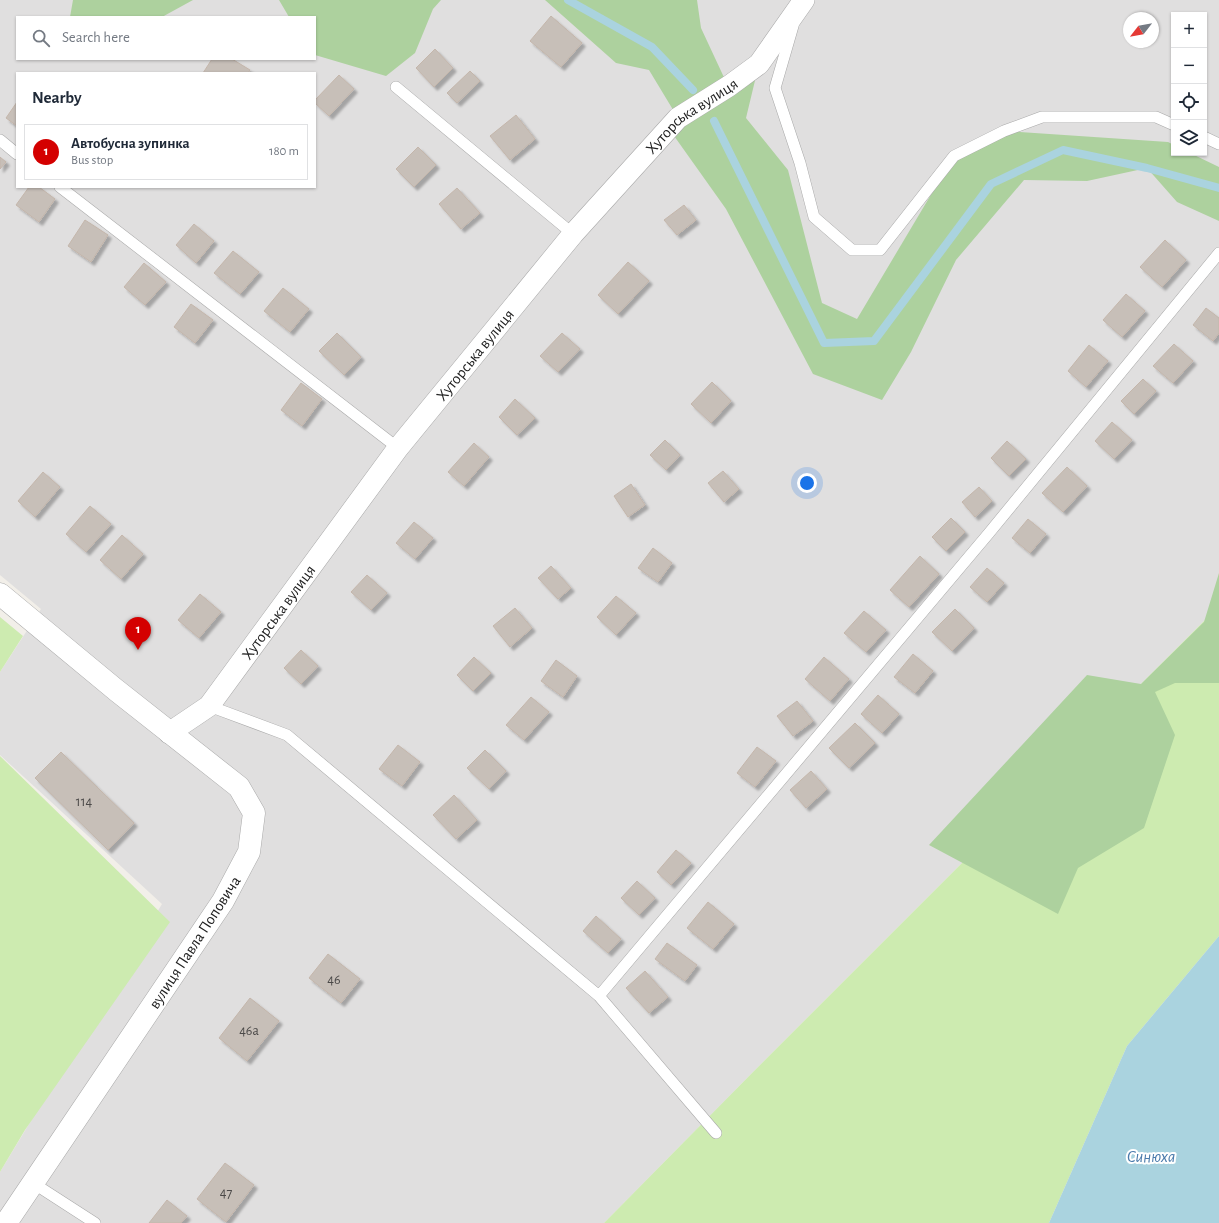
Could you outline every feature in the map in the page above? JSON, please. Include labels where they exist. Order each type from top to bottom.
[{"type":"street","name":"Хуторська вулиця","points":[[169,733],[209,706],[398,448],[573,234],[678,118],[759,64],[802,2]]},
{"type":"street","name":"вулиця Павла Поповича","points":[[0,594],[169,733],[239,787],[254,813],[249,852],[223,901],[6,1223]]},
{"type":"lane","points":[[802,2],[775,88],[800,163],[814,217],[852,250],[880,250],[954,156],[1004,131],[1042,117],[1156,117],[1171,124]]},
{"type":"lane","points":[[396,87],[573,234]]},
{"type":"lane","points":[[1207,138],[1219,144]]},
{"type":"lane","points":[[0,140],[16,153]]},
{"type":"lane","points":[[61,188],[398,448]]},
{"type":"lane","points":[[599,996],[989,533],[1219,253]]},
{"type":"lane","points":[[209,706],[287,735],[599,996],[716,1132]]},
{"type":"lane","points":[[34,1183],[95,1223]]},
{"type":"shaded area","points":[[0,0],[1219,0],[1219,606],[604,1223],[0,1223],[0,1172],[162,904],[0,755],[0,672],[41,609],[0,575]]},
{"type":"green space","points":[[73,0],[193,0],[164,16],[70,16]]},
{"type":"green space","points":[[279,0],[441,0],[433,9],[415,53],[386,76],[316,55],[316,16],[288,16]]},
{"type":"green space","points":[[545,0],[697,0],[701,28],[728,86],[759,64],[746,118],[788,170],[822,303],[857,319],[954,156],[1004,131],[1168,142],[1171,144],[1171,156],[1196,156],[1219,167],[1219,221],[1177,202],[1147,168],[1087,181],[1024,180],[956,260],[911,352],[882,400],[813,374],[726,209],[667,126],[678,118],[649,70],[616,63]]},
{"type":"green space","points":[[1219,573],[1219,683],[1175,683],[1155,692],[1175,735],[1144,828],[1078,868],[1058,914],[929,845],[1087,675],[1141,684],[1204,622]]},
{"type":"green space","points":[[1219,606],[1219,936],[1127,1046],[1049,1223],[604,1223],[754,1071]]},
{"type":"green space","points":[[0,617],[23,636],[0,672]]},
{"type":"green space","points":[[0,756],[170,922],[25,1130],[0,1172]]},
{"type":"water","name":"Синюха","points":[[1219,936],[1219,1223],[1049,1223],[1127,1046]]},
{"type":"building","points":[[551,16],[582,43],[561,67],[530,41]]},
{"type":"building","points":[[435,49],[453,68],[434,87],[416,68]]},
{"type":"building","points":[[211,60],[234,60],[250,70],[249,72],[204,72]]},
{"type":"building","points":[[470,71],[480,81],[457,103],[447,93]]},
{"type":"building","points":[[339,75],[354,89],[329,116],[316,104],[316,99]]},
{"type":"building","points":[[16,103],[16,125],[6,118]]},
{"type":"building","points":[[516,115],[535,139],[510,160],[490,136]]},
{"type":"building","points":[[418,147],[436,165],[414,187],[396,169]]},
{"type":"building","points":[[0,157],[6,162],[0,169]]},
{"type":"building","points":[[28,188],[40,188],[55,199],[39,222],[16,205]]},
{"type":"building","points":[[457,188],[480,213],[461,229],[439,204]]},
{"type":"building","points":[[684,205],[696,220],[677,235],[664,220]]},
{"type":"building","points":[[85,220],[108,235],[91,262],[68,246]]},
{"type":"building","points":[[194,224],[214,241],[196,263],[176,245]]},
{"type":"building","points":[[1165,240],[1186,260],[1162,287],[1140,267]]},
{"type":"building","points":[[233,251],[259,272],[240,294],[214,273]]},
{"type":"building","points":[[628,262],[649,281],[618,314],[598,295]]},
{"type":"building","points":[[144,263],[166,282],[145,305],[124,287]]},
{"type":"building","points":[[283,288],[309,309],[290,332],[264,311]]},
{"type":"building","points":[[1126,294],[1145,311],[1122,337],[1103,320]]},
{"type":"building","points":[[191,304],[213,320],[195,343],[174,327]]},
{"type":"building","points":[[1206,308],[1219,318],[1219,333],[1213,341],[1193,325]]},
{"type":"building","points":[[337,333],[361,357],[344,375],[319,351]]},
{"type":"building","points":[[562,333],[580,349],[558,372],[540,356]]},
{"type":"building","points":[[1174,344],[1193,361],[1173,383],[1153,366]]},
{"type":"building","points":[[1089,345],[1108,361],[1086,387],[1068,371]]},
{"type":"building","points":[[1143,379],[1156,391],[1134,414],[1121,401]]},
{"type":"building","points":[[712,382],[731,401],[711,423],[691,404]]},
{"type":"building","points":[[301,383],[322,399],[302,426],[281,410]]},
{"type":"building","points":[[515,399],[535,418],[517,435],[499,417]]},
{"type":"building","points":[[1112,422],[1132,440],[1114,459],[1095,441]]},
{"type":"building","points":[[665,440],[680,455],[666,470],[650,455]]},
{"type":"building","points":[[1007,441],[1026,459],[1009,476],[991,458]]},
{"type":"building","points":[[474,443],[489,457],[464,486],[448,472]]},
{"type":"building","points":[[1067,467],[1087,486],[1063,512],[1042,493]]},
{"type":"building","points":[[723,471],[739,489],[724,502],[708,483]]},
{"type":"building","points":[[43,472],[60,487],[35,517],[18,501]]},
{"type":"building","points":[[631,484],[645,505],[628,517],[614,496]]},
{"type":"building","points":[[979,487],[992,501],[975,517],[962,502]]},
{"type":"building","points":[[90,506],[111,524],[86,552],[66,534]]},
{"type":"building","points":[[951,518],[965,532],[946,551],[932,537]]},
{"type":"building","points":[[1028,519],[1046,534],[1030,553],[1012,538]]},
{"type":"building","points":[[414,522],[433,538],[415,559],[396,543]]},
{"type":"building","points":[[122,535],[143,554],[121,579],[100,560]]},
{"type":"building","points":[[653,548],[672,563],[658,582],[638,568]]},
{"type":"building","points":[[920,556],[939,574],[909,607],[890,590]]},
{"type":"building","points":[[551,566],[571,588],[558,599],[538,578]]},
{"type":"building","points":[[987,568],[1004,583],[987,602],[970,587]]},
{"type":"building","points":[[367,575],[387,593],[371,610],[351,592]]},
{"type":"building","points":[[200,594],[221,612],[199,638],[178,620]]},
{"type":"building","points":[[616,596],[636,613],[616,635],[597,617]]},
{"type":"building","points":[[515,608],[532,628],[510,647],[493,626]]},
{"type":"building","points":[[955,609],[974,628],[952,651],[932,632]]},
{"type":"building","points":[[864,611],[886,630],[866,652],[844,633]]},
{"type":"building","points":[[301,650],[318,666],[301,684],[284,668]]},
{"type":"building","points":[[913,654],[933,671],[915,693],[894,677]]},
{"type":"building","points":[[474,657],[491,673],[473,691],[457,675]]},
{"type":"building","points":[[824,657],[849,679],[830,701],[805,679]]},
{"type":"building","points":[[556,660],[577,676],[563,697],[541,681]]},
{"type":"building","points":[[878,695],[899,714],[882,733],[861,714]]},
{"type":"building","points":[[531,697],[549,712],[524,740],[506,725]]},
{"type":"building","points":[[797,701],[813,721],[793,736],[777,716]]},
{"type":"building","points":[[855,723],[875,743],[849,768],[829,748]]},
{"type":"building","points":[[398,745],[420,762],[402,786],[379,769]]},
{"type":"building","points":[[757,747],[776,761],[755,787],[737,773]]},
{"type":"building","points":[[485,750],[506,771],[489,789],[467,768]]},
{"type":"building","points":[[61,752],[134,823],[108,850],[35,778]]},
{"type":"building","points":[[811,771],[827,789],[806,808],[790,790]]},
{"type":"building","points":[[454,795],[477,820],[456,839],[433,815]]},
{"type":"building","points":[[676,850],[691,863],[671,885],[657,872]]},
{"type":"building","points":[[637,881],[655,898],[639,915],[621,898]]},
{"type":"building","points":[[708,902],[734,924],[713,949],[687,928]]},
{"type":"building","points":[[596,916],[621,939],[608,953],[583,931]]},
{"type":"building","points":[[667,943],[697,965],[685,981],[655,959]]},
{"type":"building","points":[[328,954],[360,979],[341,1003],[309,978]]},
{"type":"building","points":[[645,971],[668,997],[649,1013],[626,988]]},
{"type":"building","points":[[250,998],[279,1021],[247,1061],[219,1038]]},
{"type":"building","points":[[225,1163],[254,1185],[226,1222],[197,1199]]},
{"type":"building","points":[[167,1200],[187,1216],[181,1223],[149,1223]]},
{"type":"waterway","points":[[568,0],[652,47],[693,90]]},
{"type":"waterway","points":[[714,121],[824,343],[874,341],[991,184],[1063,150],[1147,168],[1219,188]]},
{"type":"place","name":"Автобусна зупинка","points":[[138,650]]}]
